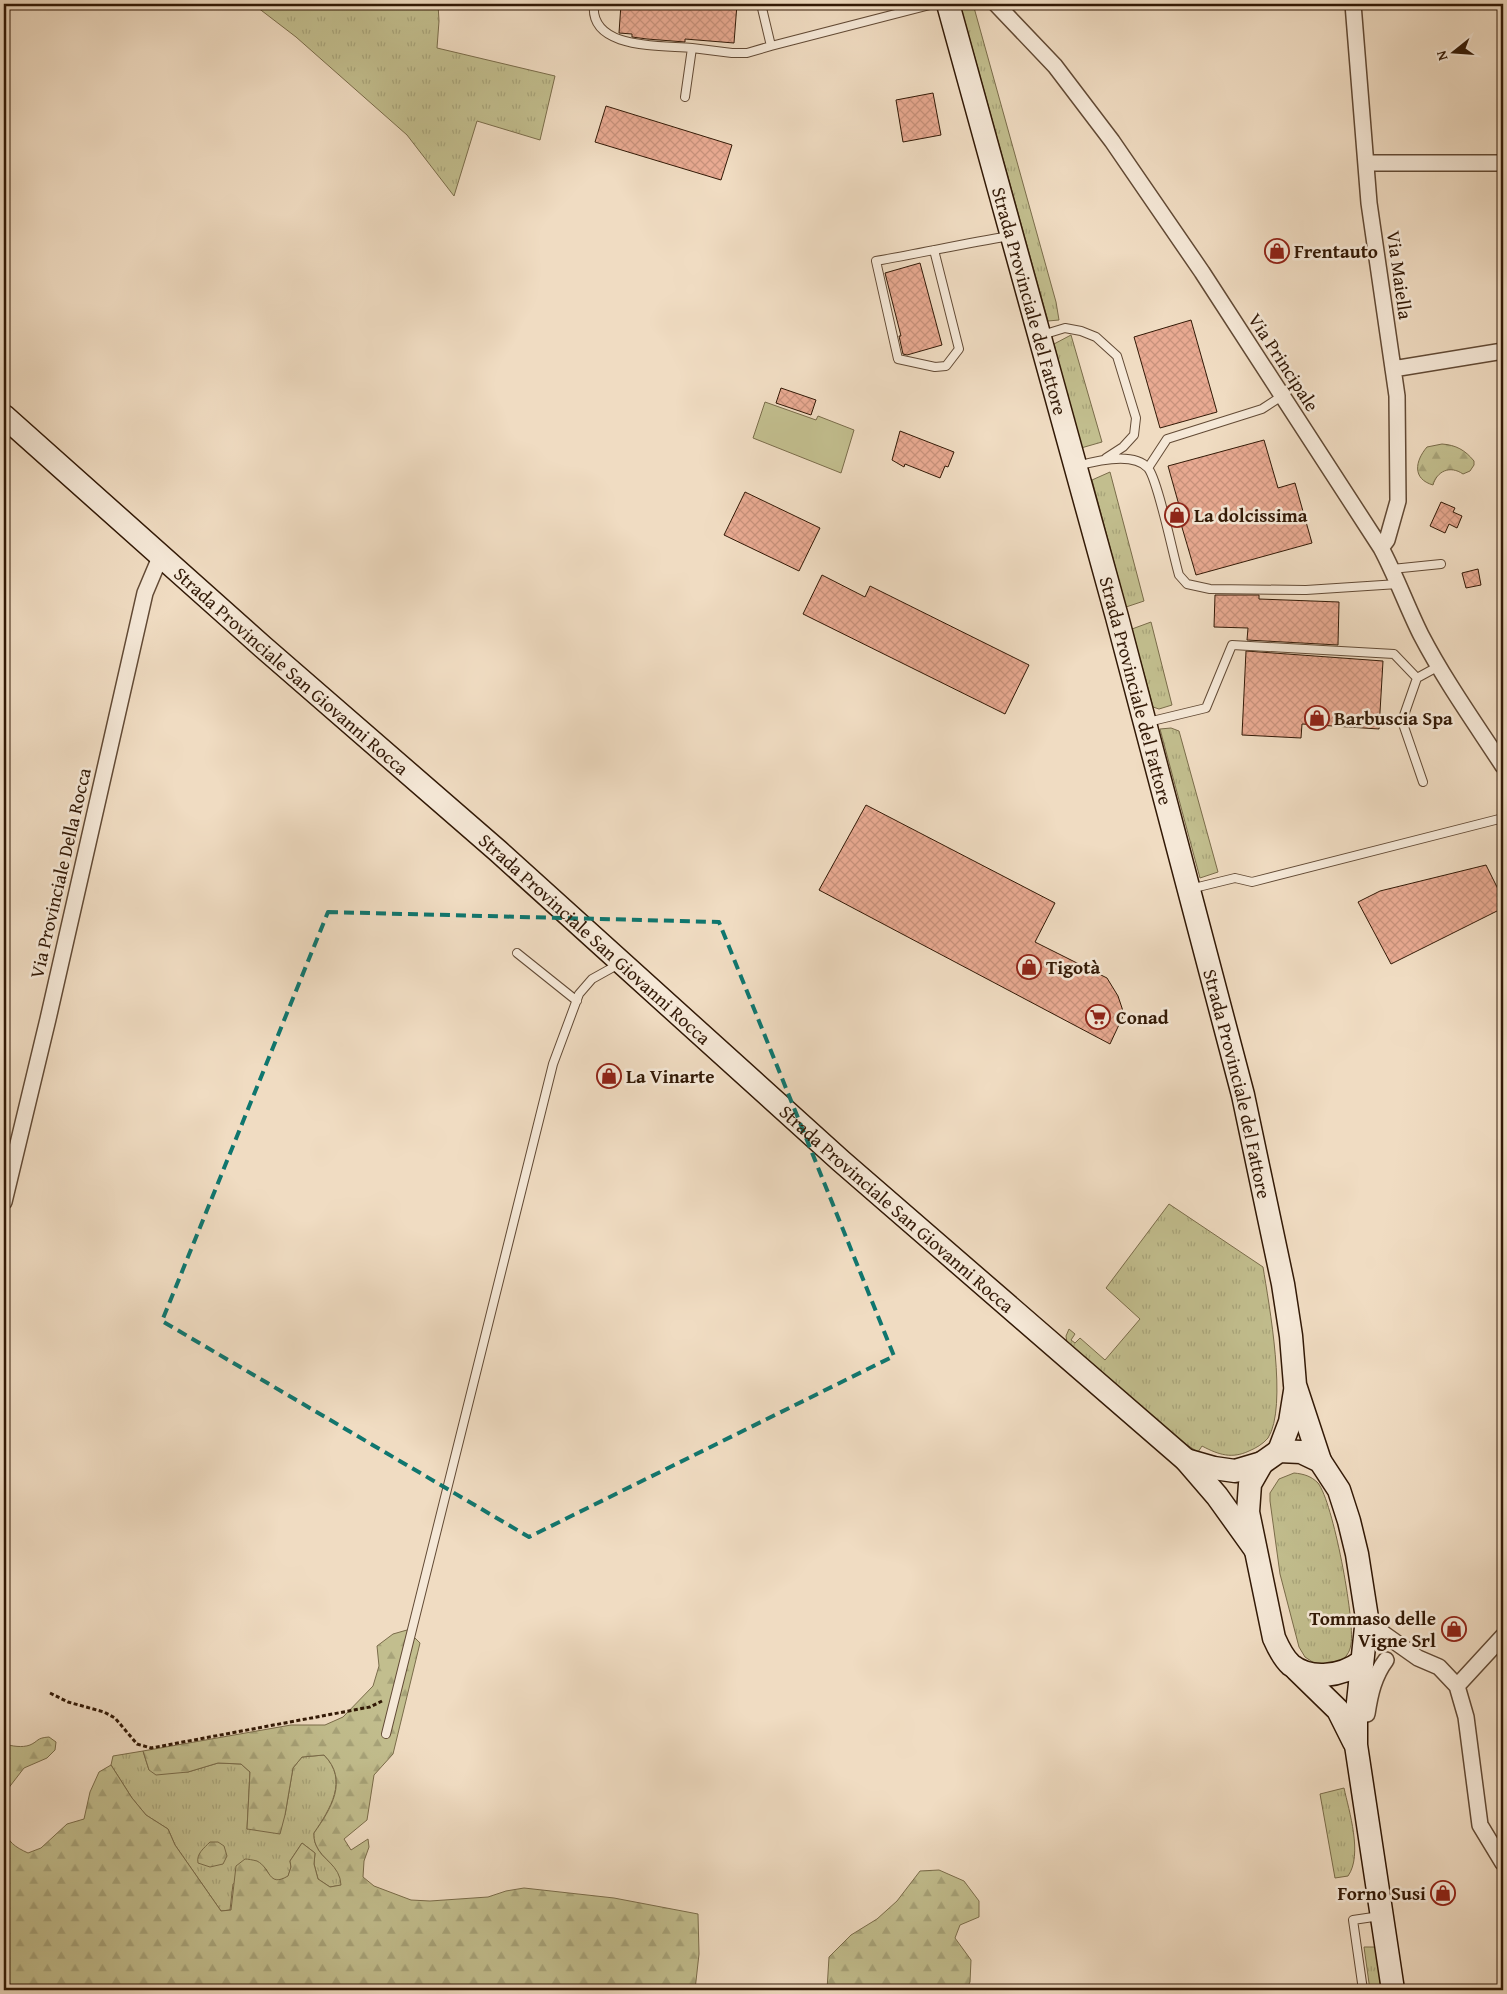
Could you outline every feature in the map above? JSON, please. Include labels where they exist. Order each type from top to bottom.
[{"type":"main road","name":"Strada Provinciale del Fattore","points":[[948,4],[1076,466],[1243,1094],[1283,1284],[1296,1385],[1320,1461],[1339,1490],[1357,1554],[1367,1618],[1361,1662]]},
{"type":"main road","name":"Strada Provinciale San Giovanni Rocca","points":[[4,416],[498,851],[841,1161],[1186,1460],[1217,1496],[1256,1549]]},
{"type":"main road","name":"Strada Provinciale del Fattore","points":[[1291,1665],[1281,1652],[1274,1638],[1248,1512],[1250,1484],[1271,1457],[1290,1422],[1296,1385]]},
{"type":"main road","points":[[1271,1457],[1301,1452],[1320,1461]]},
{"type":"main road","name":"Strada Provinciale San Giovanni Rocca","points":[[1186,1460],[1214,1468],[1235,1471],[1271,1457]]},
{"type":"main road","points":[[1291,1665],[1312,1674],[1334,1675],[1353,1668],[1361,1662]]},
{"type":"main road","points":[[1361,1662],[1356,1720],[1356,1745],[1393,1990]]},
{"type":"main road","points":[[1291,1665],[1338,1710],[1356,1745]]},
{"type":"street","name":"Via Principale","points":[[996,4],[1055,66],[1112,141],[1202,272],[1380,548],[1392,569],[1421,634],[1439,666],[1503,766]]},
{"type":"street","name":"Via Maiella","points":[[1353,4],[1369,203],[1397,396],[1398,501],[1387,540],[1380,548]]},
{"type":"street","points":[[1366,163],[1503,163]]},
{"type":"street","points":[[1393,369],[1503,352]]},
{"type":"street","name":"Via Provinciale Della Rocca","points":[[4,1202],[48,1019],[145,593],[160,555]]},
{"type":"street","points":[[1367,1618],[1384,1634],[1418,1658],[1439,1667],[1457,1686],[1466,1717],[1480,1825],[1503,1863]]},
{"type":"street","points":[[1457,1686],[1503,1636]]},
{"type":"street","points":[[1361,1662],[1418,1658]]},
{"type":"street","points":[[1360,1776],[1370,1697],[1379,1669],[1386,1660]]},
{"type":"lane","points":[[594,4],[593,10],[598,25],[605,33],[618,40],[732,53],[747,53],[934,4]]},
{"type":"lane","points":[[761,4],[771,46]]},
{"type":"lane","points":[[685,97],[692,48]]},
{"type":"lane","points":[[934,250],[959,349],[946,366],[935,367],[898,359],[876,261],[1012,235]]},
{"type":"lane","points":[[1040,335],[1065,328],[1081,331],[1096,337],[1117,356],[1136,418],[1134,435],[1123,447],[1106,458],[1076,466]]},
{"type":"lane","points":[[1148,468],[1167,439],[1262,409],[1282,396]]},
{"type":"lane","points":[[1106,458],[1135,461],[1148,468],[1155,483],[1179,575],[1187,584],[1210,589],[1306,590],[1398,584]]},
{"type":"lane","points":[[1392,569],[1441,564]]},
{"type":"lane","points":[[1145,723],[1206,708],[1232,645],[1394,654],[1417,678]]},
{"type":"lane","points":[[1423,782],[1402,721],[1417,678],[1439,666]]},
{"type":"lane","points":[[1189,890],[1235,878],[1252,882],[1503,818]]},
{"type":"lane","points":[[517,953],[577,1001]]},
{"type":"lane","points":[[386,1734],[553,1064],[580,994],[592,979],[622,962]]},
{"type":"lane","points":[[1363,1990],[1353,1920],[1382,1916]]},
{"type":"path","points":[[50,1693],[68,1702],[104,1712],[115,1718],[137,1744],[151,1748],[370,1707],[396,1694]]},
{"type":"highlighted area","points":[[328,912],[719,922],[894,1356],[529,1537],[162,1321]]},
{"type":"green space","points":[[253,4],[438,4],[437,48],[555,76],[540,140],[477,121],[454,196],[407,135],[296,37]]},
{"type":"green space","points":[[960,4],[973,4],[1056,302],[1059,320],[1048,321]]},
{"type":"green space","points":[[1071,335],[1102,442],[1081,448],[1054,344]]},
{"type":"green space","points":[[765,402],[816,420],[818,416],[854,430],[841,473],[753,438]]},
{"type":"green space","points":[[1442,444],[1464,451],[1474,461],[1474,465],[1470,471],[1463,474],[1453,470],[1445,471],[1438,476],[1433,485],[1426,482],[1419,474],[1418,464],[1427,447]]},
{"type":"green space","points":[[1110,472],[1144,601],[1126,607],[1092,480]]},
{"type":"green space","points":[[1151,622],[1172,705],[1159,709],[1153,707],[1132,629]]},
{"type":"green space","points":[[1171,728],[1179,731],[1218,872],[1200,878],[1160,729]]},
{"type":"green space","points":[[1169,1204],[1263,1267],[1277,1380],[1274,1423],[1268,1438],[1264,1442],[1237,1455],[1214,1452],[1202,1446],[1198,1452],[1152,1422],[1067,1343],[1066,1336],[1069,1329],[1075,1334],[1071,1340],[1075,1343],[1080,1338],[1105,1360],[1140,1319],[1106,1288]]},
{"type":"green space","points":[[1294,1473],[1313,1479],[1318,1483],[1324,1494],[1342,1561],[1350,1611],[1351,1644],[1350,1650],[1339,1663],[1317,1665],[1305,1657],[1299,1647],[1280,1574],[1270,1493],[1279,1479]]},
{"type":"green space","points":[[407,1630],[420,1643],[393,1754],[374,1775],[367,1820],[344,1839],[351,1850],[368,1839],[369,1847],[364,1861],[363,1877],[374,1886],[411,1900],[430,1901],[488,1897],[524,1888],[614,1898],[698,1914],[699,1954],[695,1990],[4,1990],[4,1827],[9,1840],[19,1849],[28,1853],[41,1848],[67,1824],[84,1819],[90,1792],[99,1772],[111,1765],[132,1798],[146,1815],[168,1829],[175,1845],[221,1911],[231,1910],[236,1866],[245,1859],[257,1861],[262,1864],[270,1876],[277,1880],[282,1879],[288,1876],[291,1867],[290,1861],[302,1843],[315,1853],[314,1864],[318,1879],[330,1887],[341,1885],[338,1872],[322,1855],[314,1839],[314,1833],[326,1814],[335,1794],[335,1774],[324,1755],[302,1757],[293,1768],[280,1834],[247,1829],[250,1772],[241,1764],[218,1763],[188,1772],[156,1775],[149,1770],[143,1751],[291,1725],[325,1725],[343,1717],[373,1686],[379,1666],[377,1646],[393,1634]]},
{"type":"green space","points":[[49,1737],[56,1742],[55,1750],[47,1758],[24,1768],[4,1794],[4,1744],[27,1746],[40,1739]]},
{"type":"green space","points":[[143,1751],[149,1770],[188,1772],[218,1763],[241,1764],[250,1772],[247,1829],[285,1815],[293,1768],[302,1757],[324,1755],[335,1774],[336,1784],[331,1804],[314,1833],[314,1839],[322,1855],[338,1872],[342,1885],[330,1887],[318,1879],[314,1864],[315,1853],[302,1843],[290,1861],[291,1867],[288,1877],[277,1881],[270,1877],[266,1869],[233,1884],[230,1910],[221,1911],[175,1845],[168,1829],[146,1815],[132,1798],[111,1765],[113,1756]]},
{"type":"green space","points":[[1344,1788],[1354,1833],[1354,1857],[1348,1876],[1335,1878],[1320,1794]]},
{"type":"green space","points":[[210,1842],[218,1842],[224,1846],[227,1856],[223,1864],[210,1867],[198,1863],[199,1854]]},
{"type":"green space","points":[[939,1870],[964,1881],[979,1901],[979,1917],[960,1925],[955,1938],[971,1960],[970,1982],[966,1990],[827,1990],[829,1957],[851,1935],[877,1919],[897,1901],[920,1871]]},
{"type":"green space","points":[[1364,1947],[1376,1947],[1381,1990],[1370,1990]]},
{"type":"building","points":[[621,4],[737,4],[734,43],[685,39],[685,42],[647,39],[632,37],[632,34],[619,33]]},
{"type":"building","points":[[933,93],[941,135],[903,142],[896,100]]},
{"type":"building","points":[[606,106],[732,145],[721,180],[595,142]]},
{"type":"building","points":[[920,263],[942,345],[907,355],[903,354],[899,336],[901,336],[885,273]]},
{"type":"building","points":[[1191,320],[1217,412],[1160,428],[1134,337]]},
{"type":"building","points":[[781,388],[816,400],[811,415],[776,403]]},
{"type":"building","points":[[900,431],[954,452],[948,467],[945,466],[940,478],[905,464],[904,467],[892,460]]},
{"type":"building","points":[[1264,440],[1278,488],[1295,483],[1312,543],[1196,575],[1181,524],[1184,523],[1168,466]]},
{"type":"building","points":[[745,492],[820,528],[799,571],[724,535]]},
{"type":"building","points":[[1441,502],[1455,508],[1453,512],[1462,516],[1457,528],[1449,524],[1445,533],[1430,526]]},
{"type":"building","points":[[1478,569],[1481,585],[1466,588],[1462,573]]},
{"type":"building","points":[[822,575],[865,597],[870,586],[1029,665],[1005,714],[803,614]]},
{"type":"building","points":[[1215,595],[1259,595],[1259,599],[1339,602],[1338,645],[1247,640],[1248,628],[1214,627]]},
{"type":"building","points":[[1246,651],[1383,661],[1379,729],[1302,724],[1301,738],[1242,735]]},
{"type":"building","points":[[866,805],[1055,903],[1035,942],[1107,978],[1118,996],[1124,1014],[1110,1044],[819,890]]},
{"type":"building","points":[[1486,865],[1503,899],[1503,908],[1391,964],[1358,902],[1380,891]]},
{"type":"place","name":"Frentauto","points":[[1277,251]]},
{"type":"place","name":"La dolcissima","points":[[1177,515]]},
{"type":"place","name":"Barbuscia Spa","points":[[1317,718]]},
{"type":"place","name":"Tigotà","points":[[1029,967]]},
{"type":"place","name":"Conad","points":[[1098,1017]]},
{"type":"place","name":"La Vinarte","points":[[609,1076]]},
{"type":"place","name":"Tommaso delle Vigne Srl","points":[[1454,1629]]},
{"type":"place","name":"Forno Susi","points":[[1443,1893]]}]
